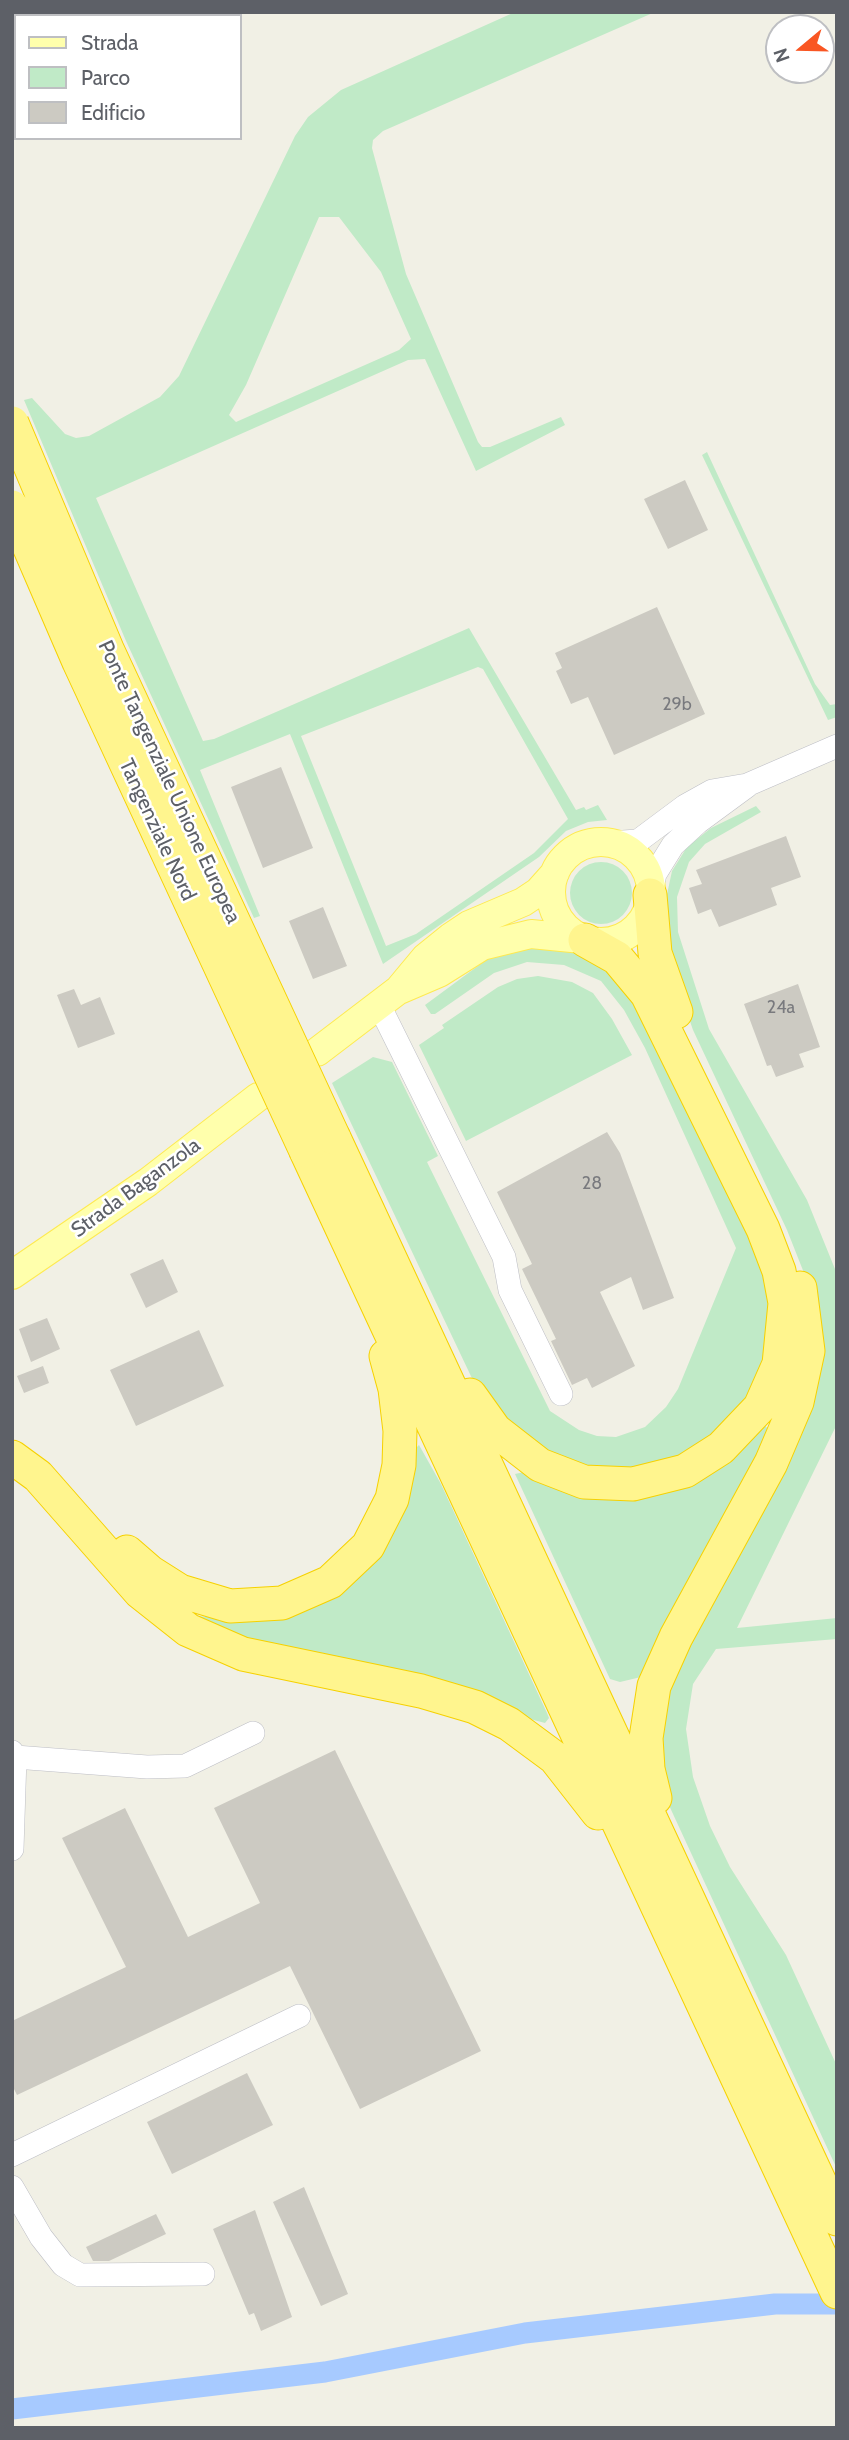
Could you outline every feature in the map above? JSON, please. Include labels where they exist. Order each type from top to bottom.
[{"type":"highway","name":"Ponte Tangenziale Unione Europea","points":[[12,423],[319,1154]]},
{"type":"highway","name":"Tangenziale Nord","points":[[12,507],[79,662],[319,1154]]},
{"type":"highway","points":[[650,895],[653,943],[663,981],[693,1052],[781,1236],[801,1293],[808,1333],[807,1367],[790,1422],[667,1654],[650,1700],[646,1738],[651,1782],[659,1807],[695,1885],[701,1927]]},
{"type":"highway","points":[[319,1154],[361,1195],[400,1247],[475,1404],[495,1430],[530,1459],[560,1475],[584,1482],[621,1485],[676,1474],[704,1461],[746,1425],[771,1387],[782,1352],[785,1303],[774,1256],[676,1048],[647,994],[626,967],[585,940]]},
{"type":"highway","points":[[12,1438],[50,1470],[136,1561],[164,1582],[197,1598],[230,1606],[273,1605],[314,1591],[344,1572],[368,1546],[386,1515],[396,1482],[400,1431],[395,1389],[384,1349],[333,1238],[319,1154]]},
{"type":"highway","points":[[319,1154],[729,2061],[837,2292]]},
{"type":"highway","points":[[361,1195],[837,2219]]},
{"type":"highway","points":[[12,1457],[38,1476],[140,1592],[172,1619],[204,1639],[261,1659],[456,1701],[509,1724],[540,1745],[580,1787],[602,1819],[677,1972],[729,2061]]},
{"type":"main road","points":[[317,1052],[388,998],[500,939],[543,934],[610,941],[625,936],[643,919],[650,895],[649,879],[637,858],[623,848],[608,843],[592,843],[576,849],[563,859],[538,892],[523,902],[469,925],[451,937],[425,958],[388,998]]},
{"type":"main road","points":[[555,873],[551,897],[555,913],[571,932],[585,940]]},
{"type":"main road","name":"Strada Baganzola","points":[[12,1275],[148,1182],[258,1097]]},
{"type":"street","points":[[608,843],[638,841],[702,796],[752,783],[837,746]]},
{"type":"street","points":[[650,895],[655,874],[673,845],[698,822],[752,783]]},
{"type":"street","points":[[388,998],[504,1257],[510,1290],[561,1394]]},
{"type":"street","points":[[13,1840],[14,1754],[147,1767],[185,1766],[253,1733]]},
{"type":"street","points":[[12,2155],[299,2016]]},
{"type":"street","points":[[12,2188],[41,2236],[63,2265],[80,2275],[204,2274]]},
{"type":"green space","points":[[515,12],[655,12],[383,131],[373,140],[372,148],[406,274],[478,442],[482,447],[490,447],[561,417],[565,425],[476,471],[425,359],[408,360],[96,498],[203,741],[214,739],[469,628],[576,810],[584,807],[586,810],[598,805],[607,820],[588,822],[566,831],[539,857],[383,964],[290,734],[200,770],[260,916],[254,918],[126,641],[24,400],[32,398],[65,434],[76,438],[89,436],[160,397],[179,376],[295,136],[308,117],[341,90]],"holes":[[[319,217],[339,217],[381,272],[411,339],[399,350],[236,422],[229,415],[246,385]],[[478,667],[483,669],[568,819],[534,853],[416,934],[386,946],[301,736]]]},
{"type":"green space","points":[[707,452],[815,684],[830,705],[837,704],[837,717],[828,720],[702,455]]},
{"type":"green space","points":[[756,806],[761,812],[705,844],[689,862],[677,897],[678,932],[709,1029],[807,1200],[837,1274],[837,1424],[737,1628],[837,1618],[837,1639],[716,1649],[693,1684],[686,1729],[693,1777],[710,1826],[730,1867],[786,1955],[837,2066],[837,2169],[667,1801],[660,1700],[793,1442],[806,1278],[787,1230],[693,1030],[673,972],[666,899],[672,871],[687,847],[711,828]]},
{"type":"green space","points":[[601,862],[623,871],[632,893],[623,915],[601,924],[579,915],[570,893],[579,871]]},
{"type":"green space","points":[[532,946],[574,950],[625,982],[771,1270],[767,1373],[705,1448],[627,1475],[550,1460],[478,1391],[332,1083],[373,1057],[392,1062],[438,1156],[427,1162],[550,1411],[579,1430],[597,1436],[616,1437],[645,1427],[666,1407],[678,1389],[736,1248],[645,1048],[624,1010],[601,981],[564,965],[527,962],[494,973],[435,1014],[431,1014],[425,1005],[490,957]]},
{"type":"green space","points":[[538,976],[572,982],[593,993],[612,1019],[632,1055],[466,1141],[419,1045],[444,1028],[442,1025],[498,987],[517,979]]},
{"type":"green space","points":[[765,1426],[771,1431],[641,1677],[620,1682],[610,1679],[515,1474],[524,1472],[580,1492]]},
{"type":"green space","points":[[419,1445],[441,1484],[547,1713],[549,1718],[545,1723],[285,1654],[190,1615],[242,1621],[273,1619],[306,1611],[338,1594],[378,1558],[395,1530],[402,1516],[415,1449]]},
{"type":"building","points":[[685,480],[708,530],[668,549],[644,499]]},
{"type":"building","points":[[657,607],[705,714],[614,755],[588,697],[571,704],[556,671],[562,668],[555,653]]},
{"type":"building","points":[[281,767],[313,848],[263,868],[231,787]]},
{"type":"building","points":[[786,836],[801,877],[771,888],[777,905],[719,927],[711,909],[698,914],[689,888],[702,884],[696,870]]},
{"type":"building","points":[[323,907],[347,966],[313,979],[289,921]]},
{"type":"building","points":[[798,984],[820,1047],[799,1054],[804,1067],[776,1077],[771,1065],[767,1066],[744,1004]]},
{"type":"building","points":[[74,989],[81,1005],[100,997],[115,1034],[78,1048],[57,995]]},
{"type":"building","points":[[607,1132],[620,1153],[674,1298],[643,1310],[631,1277],[600,1292],[635,1366],[592,1388],[587,1378],[572,1385],[551,1341],[556,1339],[522,1269],[532,1264],[497,1192]]},
{"type":"building","points":[[163,1259],[178,1292],[146,1308],[130,1274]]},
{"type":"building","points":[[47,1318],[60,1349],[31,1362],[19,1329]]},
{"type":"building","points":[[199,1330],[224,1386],[136,1426],[110,1370]]},
{"type":"building","points":[[43,1366],[49,1383],[24,1393],[17,1376]]},
{"type":"building","points":[[335,1750],[481,2051],[360,2109],[290,1966],[17,2095],[12,2085],[12,2021],[126,1967],[62,1838],[125,1808],[188,1937],[260,1903],[214,1808]]},
{"type":"building","points":[[247,2073],[273,2125],[172,2174],[147,2122]]},
{"type":"building","points":[[304,2187],[348,2294],[321,2306],[273,2202]]},
{"type":"building","points":[[255,2210],[292,2317],[261,2331],[254,2313],[249,2315],[213,2229]]},
{"type":"building","points":[[156,2214],[166,2234],[109,2261],[93,2261],[86,2247]]},
{"type":"waterway","points":[[12,2409],[325,2372],[525,2333],[775,2304],[837,2304]]}]
